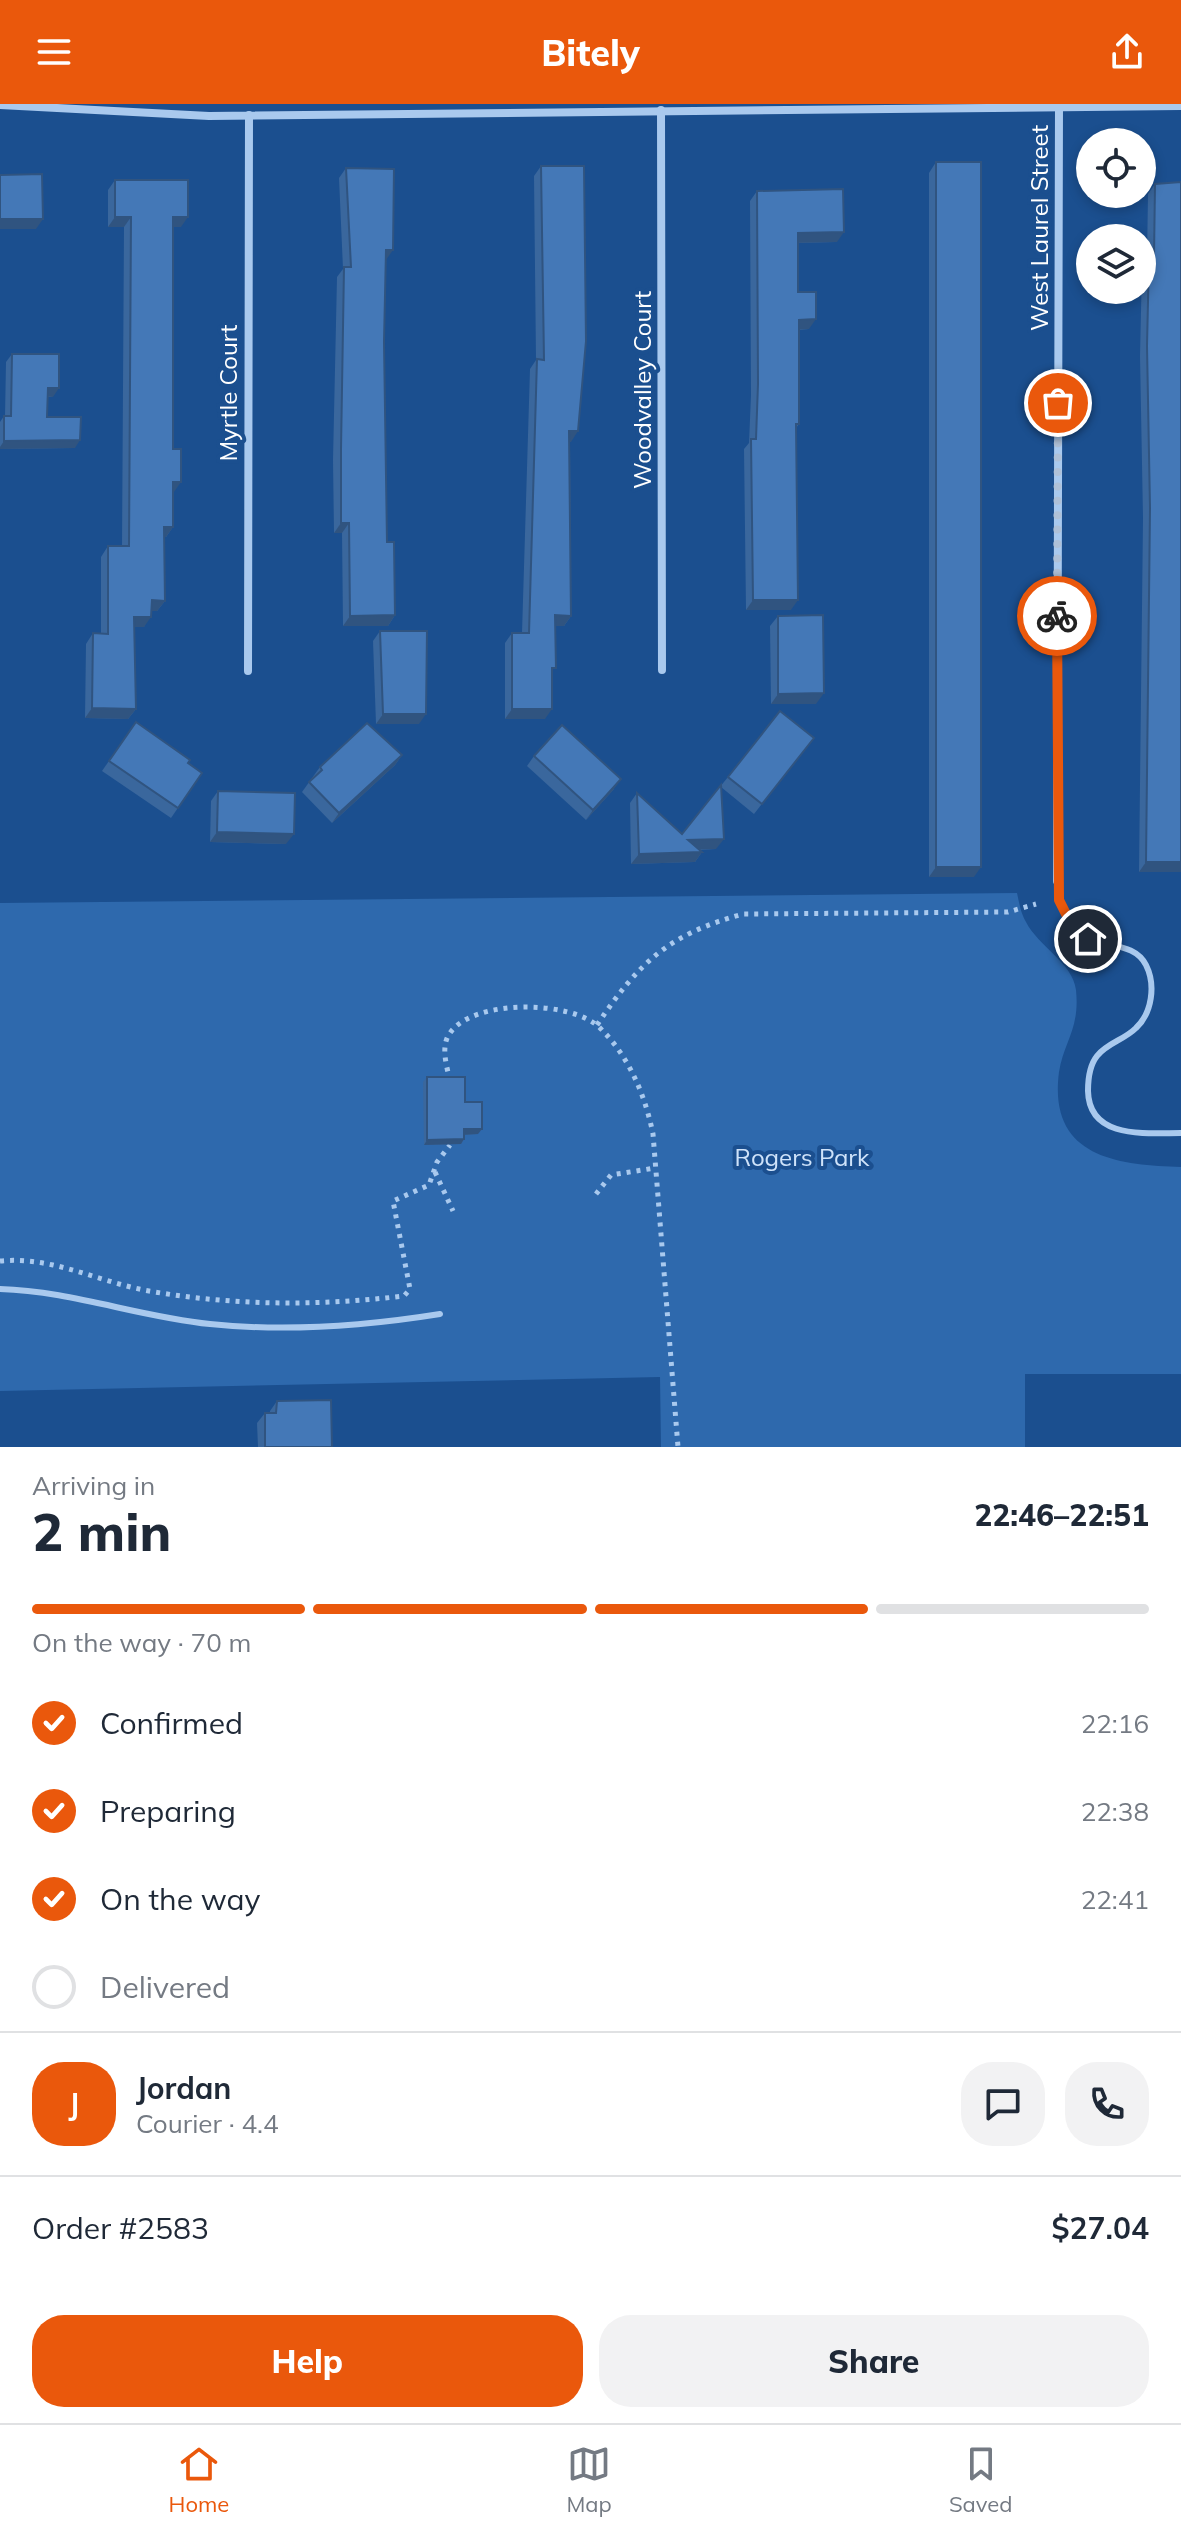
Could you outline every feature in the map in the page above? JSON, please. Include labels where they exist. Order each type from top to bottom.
[{"type":"street","points":[[0,105],[249,115],[1181,106]]},
{"type":"street","name":"West Laurel Street","points":[[1057,881],[1059,106]]},
{"type":"street","name":"Woodvalley Court","points":[[661,110],[662,670]]},
{"type":"street","name":"Myrtle Court","points":[[248,671],[249,115]]},
{"type":"lane","points":[[1057,881],[1063,915],[1073,928],[1088,939],[1127,949],[1145,963],[1150,980],[1152,996],[1135,1030],[1105,1047],[1094,1060],[1088,1079],[1088,1099],[1095,1114],[1108,1127],[1130,1133],[1181,1133]]},
{"type":"lane","points":[[0,1289],[44,1293],[210,1324],[337,1325],[440,1314]]},
{"type":"path","points":[[597,1025],[626,981],[650,957],[685,933],[743,914],[1008,912],[1036,904]]},
{"type":"path","points":[[450,1082],[445,1044],[450,1032],[493,1010],[542,1008],[597,1025],[616,1048],[646,1102],[655,1168],[678,1447]]},
{"type":"path","points":[[0,1261],[45,1263],[144,1290],[208,1301],[283,1305],[404,1296],[410,1289],[393,1201],[429,1185],[450,1145]]},
{"type":"path","points":[[596,1194],[611,1175],[655,1168]]},
{"type":"path","points":[[434,1171],[453,1211]]},
{"type":"green space","name":"Rogers Park","points":[[1017,893],[1021,912],[1031,931],[1069,971],[1076,990],[1074,1025],[1059,1072],[1058,1100],[1064,1122],[1076,1139],[1092,1151],[1133,1163],[1181,1167],[1181,1374],[1025,1374],[1025,1447],[661,1447],[660,1377],[0,1391],[0,903]]},
{"type":"building","points":[[936,162],[981,162],[981,867],[936,867]]},
{"type":"building","points":[[541,166],[584,166],[586,341],[578,431],[569,431],[571,616],[555,615],[556,668],[552,668],[552,709],[512,709],[512,633],[529,633],[537,359],[544,360]]},
{"type":"building","points":[[346,168],[394,169],[393,250],[386,250],[384,342],[387,542],[394,542],[395,615],[350,616],[349,523],[341,523],[344,267],[351,267]]},
{"type":"building","points":[[42,174],[43,219],[0,219],[0,175]]},
{"type":"building","points":[[115,180],[188,180],[188,217],[173,217],[173,449],[181,449],[181,482],[173,482],[173,527],[164,527],[165,601],[152,600],[151,617],[134,617],[136,709],[92,708],[93,633],[108,634],[108,546],[129,546],[131,217],[115,217]]},
{"type":"building","points":[[1181,182],[1181,862],[1146,862],[1150,508],[1147,346],[1148,304],[1156,304],[1156,184]]},
{"type":"building","points":[[843,189],[844,232],[798,233],[798,292],[816,292],[816,319],[799,320],[799,424],[796,424],[798,600],[753,600],[751,439],[756,439],[758,384],[757,191]]},
{"type":"building","points":[[12,354],[59,354],[59,388],[48,388],[47,417],[81,417],[80,440],[4,441],[4,416],[11,416]]},
{"type":"building","points":[[823,615],[824,693],[778,694],[778,616]]},
{"type":"building","points":[[380,631],[427,631],[426,714],[383,714]]},
{"type":"building","points":[[780,711],[814,738],[762,804],[728,777]]},
{"type":"building","points":[[136,722],[190,760],[188,763],[202,773],[178,808],[109,761]]},
{"type":"building","points":[[367,723],[402,755],[339,813],[309,782],[322,770],[320,767]]},
{"type":"building","points":[[562,725],[621,779],[593,810],[534,756]]},
{"type":"building","points":[[721,785],[724,839],[688,840],[702,852],[639,854],[637,793],[682,834]]},
{"type":"building","points":[[218,791],[295,793],[294,834],[217,832]]},
{"type":"building","points":[[427,1077],[465,1077],[465,1102],[482,1102],[482,1129],[464,1129],[464,1139],[427,1140]]},
{"type":"building","points":[[331,1400],[332,1447],[265,1447],[265,1413],[276,1413],[277,1401]]},
{"type":"way so far","points":[[1057,616],[1058,403]]},
{"type":"route","points":[[1057,616],[1057,881],[1063,915],[1073,928],[1088,939]]}]
